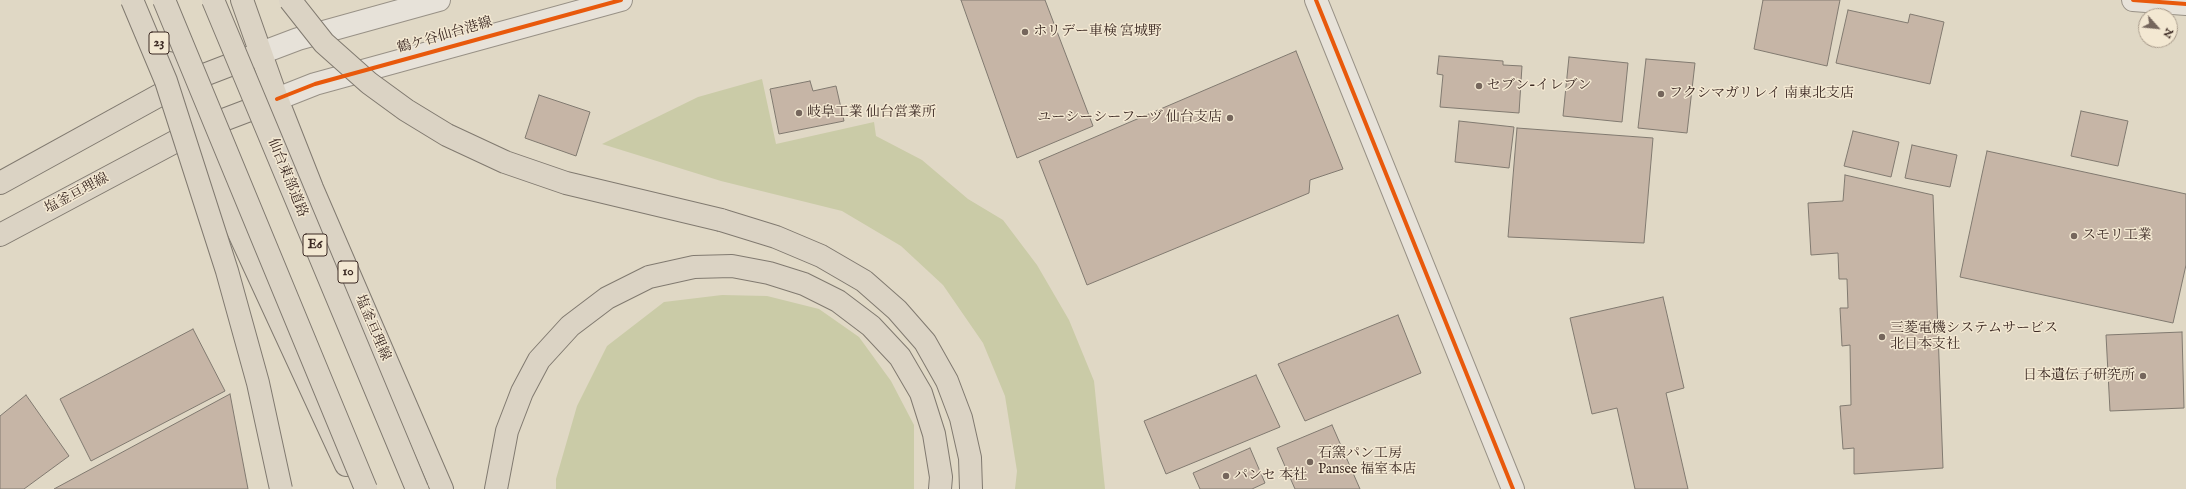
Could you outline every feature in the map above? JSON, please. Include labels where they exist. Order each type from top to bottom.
[{"type":"main road","points":[[132,0],[166,81],[227,271],[258,383],[281,489]]},
{"type":"main road","name":"23","points":[[140,0],[178,85]]},
{"type":"main road","points":[[164,0],[366,489]]},
{"type":"main road","name":"仙台東部道路","points":[[214,0],[417,489]]},
{"type":"main road","name":"塩釜亘理線","points":[[242,0],[277,99],[312,188],[442,489]]},
{"type":"main road","points":[[290,0],[324,43],[369,83],[406,110],[447,135],[505,162],[566,183],[721,220],[776,237],[821,256],[864,281],[897,310],[924,342],[947,381],[962,425],[970,458],[972,489]]},
{"type":"main road","points":[[0,183],[178,85],[261,53]]},
{"type":"main road","points":[[178,85],[233,220],[356,489]]},
{"type":"main road","name":"塩釜亘理線","points":[[0,235],[197,130],[277,99]]},
{"type":"main road","points":[[496,489],[496,480],[507,431],[522,392],[539,360],[570,326],[607,298],[650,277],[694,267],[732,266],[769,273],[804,284],[838,301],[871,326],[900,357],[921,393],[934,434],[940,477],[940,489]]},
{"type":"street","points":[[261,53],[298,39],[439,0]]},
{"type":"street","name":"鶴ケ谷仙台港線","points":[[277,99],[315,84],[621,0]]},
{"type":"street","points":[[1316,0],[1513,489]]},
{"type":"street","points":[[2133,0],[2186,4]]},
{"type":"green space","points":[[762,79],[776,144],[874,122],[876,136],[922,160],[968,199],[1003,220],[1037,265],[1069,320],[1094,381],[1105,489],[1015,489],[1017,471],[1005,396],[983,343],[943,285],[901,246],[842,211],[721,181],[602,144],[698,97]]},
{"type":"green space","points":[[722,295],[767,296],[819,309],[859,337],[891,381],[914,425],[914,489],[556,489],[556,479],[577,406],[607,346],[664,302]]},
{"type":"building","points":[[961,0],[1045,0],[1093,126],[1017,158]]},
{"type":"building","points":[[1763,0],[1840,0],[1827,66],[1754,49]]},
{"type":"building","points":[[1848,10],[1908,23],[1910,14],[1944,22],[1930,84],[1836,63]]},
{"type":"building","points":[[1296,51],[1343,169],[1310,180],[1309,193],[1087,285],[1039,161]]},
{"type":"building","points":[[1439,56],[1503,61],[1503,65],[1522,66],[1519,113],[1440,107],[1443,75],[1437,74]]},
{"type":"building","points":[[1569,57],[1628,63],[1622,122],[1563,116]]},
{"type":"building","points":[[1646,59],[1695,63],[1687,133],[1638,128]]},
{"type":"building","points":[[810,81],[813,91],[836,86],[844,121],[779,134],[770,89]]},
{"type":"building","points":[[539,95],[590,112],[576,156],[525,138]]},
{"type":"building","points":[[2081,111],[2128,121],[2118,166],[2071,156]]},
{"type":"building","points":[[1459,121],[1514,127],[1509,168],[1455,162]]},
{"type":"building","points":[[1517,128],[1653,138],[1644,243],[1508,237]]},
{"type":"building","points":[[1853,131],[1899,142],[1891,177],[1844,166]]},
{"type":"building","points":[[1912,145],[1957,155],[1950,187],[1905,178]]},
{"type":"building","points":[[1987,151],[2186,194],[2186,265],[2173,323],[1960,277]]},
{"type":"building","points":[[1845,175],[1933,195],[1943,468],[1854,474],[1854,448],[1843,449],[1840,406],[1851,405],[1850,345],[1842,346],[1840,308],[1848,308],[1847,279],[1839,279],[1838,253],[1811,255],[1808,203],[1843,201]]},
{"type":"building","points":[[1663,297],[1684,388],[1666,393],[1688,489],[1635,489],[1617,408],[1592,414],[1570,318]]},
{"type":"building","points":[[1398,315],[1421,373],[1305,421],[1278,364]]},
{"type":"building","points":[[193,329],[225,391],[91,461],[60,399]]},
{"type":"building","points":[[2182,332],[2184,408],[2110,411],[2106,335]]},
{"type":"building","points":[[1256,375],[1280,427],[1166,474],[1144,421]]},
{"type":"building","points":[[230,394],[248,489],[54,489]]},
{"type":"building","points":[[26,395],[69,456],[24,489],[0,489],[0,416]]},
{"type":"building","points":[[1332,425],[1360,489],[1295,489],[1277,448]]},
{"type":"building","points":[[1250,448],[1265,483],[1252,489],[1200,489],[1193,473]]},
{"type":"cycle path","points":[[277,99],[315,84],[621,0]]},
{"type":"cycle path","points":[[1316,0],[1513,489]]},
{"type":"cycle path","points":[[2133,0],[2186,4]]},
{"type":"place","name":"ホリデー車検 宮城野","points":[[1025,32]]},
{"type":"place","name":"セブン-イレブン","points":[[1479,86]]},
{"type":"place","name":"フクシマガリレイ 南東北支店","points":[[1661,94]]},
{"type":"place","name":"岐阜工業 仙台営業所","points":[[799,113]]},
{"type":"place","name":"ユーシーシーフーヅ 仙台支店","points":[[1230,118]]},
{"type":"place","name":"スモリ工業","points":[[2074,236]]},
{"type":"place","name":"三菱電機システムサービス 北日本支社","points":[[1882,337]]},
{"type":"place","name":"日本遺伝子研究所","points":[[2143,376]]},
{"type":"place","name":"石窯パン工房 Pansee 福室本店","points":[[1310,462]]},
{"type":"place","name":"パンセ 本社","points":[[1226,476]]}]
